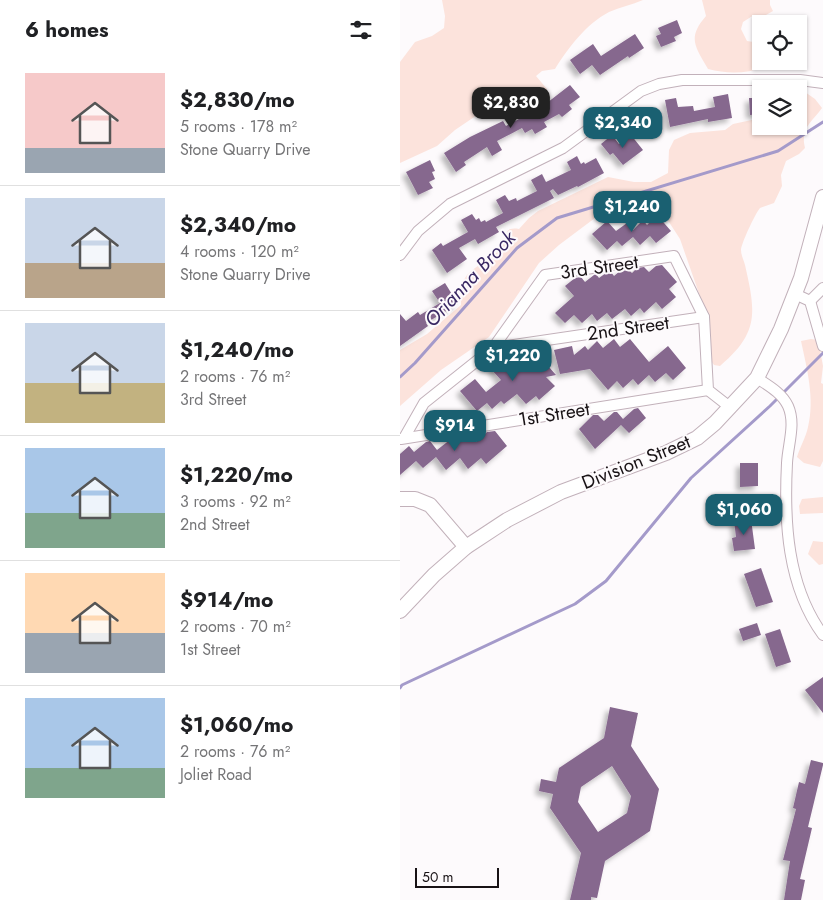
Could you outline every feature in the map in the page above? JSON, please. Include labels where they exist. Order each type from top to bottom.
[{"type":"street","points":[[400,255],[418,231],[450,204],[562,148],[641,91],[659,84],[682,80],[800,80],[823,83]]},
{"type":"street","name":"Division Street","points":[[400,612],[434,574],[466,547],[506,520],[536,503],[666,453],[696,438],[731,408],[758,378],[795,294],[823,197]]},
{"type":"street","name":"3rd Street","points":[[493,348],[545,275],[674,256],[704,317]]},
{"type":"street","points":[[810,301],[823,288]]},
{"type":"street","points":[[795,294],[810,301],[823,346]]},
{"type":"street","points":[[704,317],[708,390],[731,408]]},
{"type":"street","name":"2nd Street","points":[[493,348],[704,317]]},
{"type":"street","points":[[402,438],[424,403],[493,348]]},
{"type":"street","points":[[758,378],[782,395],[789,407],[792,422],[787,460],[786,503],[789,544],[799,588],[814,622],[823,635]]},
{"type":"street","name":"1st Street","points":[[402,438],[708,390]]},
{"type":"street","points":[[400,499],[415,499],[430,505],[466,547]]},
{"type":"shaded area","points":[[442,0],[643,0],[613,10],[601,17],[578,37],[555,69],[542,71],[536,76],[547,89],[544,101],[519,111],[509,108],[504,104],[492,105],[455,130],[437,146],[400,163],[400,62],[415,42],[432,36],[444,28],[445,16]]},
{"type":"shaded area","points":[[702,0],[770,0],[773,11],[766,15],[752,15],[743,22],[741,29],[747,41],[752,42],[752,70],[754,70],[734,73],[708,69],[695,42],[696,30],[706,16]]},
{"type":"shaded area","points":[[807,93],[815,99],[822,108],[807,128]]},
{"type":"shaded area","points":[[752,120],[752,135],[804,135],[805,148],[799,154],[786,161],[781,175],[782,186],[774,203],[760,208],[743,242],[741,252],[751,296],[751,321],[742,343],[720,366],[714,365],[709,358],[710,325],[680,239],[667,219],[657,213],[595,218],[559,245],[539,263],[489,337],[441,370],[400,406],[400,350],[427,334],[461,305],[462,288],[465,278],[472,270],[493,256],[501,248],[507,231],[519,229],[538,211],[608,177],[634,182],[651,182],[668,173],[669,150],[674,140],[690,133],[725,130],[733,124]]},
{"type":"shaded area","points":[[818,340],[823,366],[821,383],[823,384],[823,461],[820,467],[804,463],[797,457],[807,431],[811,406],[806,362],[801,341]]},
{"type":"shaded area","points":[[823,497],[823,513],[800,514],[799,506],[802,499]]},
{"type":"shaded area","points":[[813,541],[823,542],[823,564],[819,565],[808,554]]},
{"type":"building","points":[[677,20],[682,33],[674,37],[676,41],[661,47],[656,36],[661,34],[658,28]]},
{"type":"building","points":[[635,34],[644,48],[629,58],[628,56],[600,75],[592,65],[580,74],[570,60],[593,44],[601,56]]},
{"type":"building","points":[[570,85],[580,97],[569,105],[572,109],[562,117],[559,114],[544,122],[547,127],[535,134],[532,129],[525,133],[522,128],[497,141],[502,150],[492,156],[487,147],[464,162],[466,165],[456,172],[444,153],[470,137],[503,121],[506,126],[543,106]]},
{"type":"building","points":[[728,94],[732,118],[708,122],[708,119],[670,127],[665,100],[676,98],[678,107],[693,106],[694,111],[715,107],[713,97]]},
{"type":"building","points":[[749,98],[752,98],[752,115],[750,115]]},
{"type":"building","points":[[612,135],[619,144],[631,135],[643,150],[623,165],[613,153],[610,155],[601,144]]},
{"type":"building","points":[[577,156],[581,164],[596,158],[604,173],[558,195],[553,189],[550,191],[554,198],[496,227],[499,232],[478,244],[475,239],[459,248],[467,259],[447,273],[432,250],[441,243],[443,246],[468,232],[461,220],[472,214],[476,220],[479,218],[481,222],[485,220],[486,222],[503,213],[496,200],[505,195],[509,201],[516,198],[517,201],[537,191],[531,180],[542,174],[546,182],[571,170],[567,162]]},
{"type":"building","points":[[430,160],[435,171],[432,172],[435,179],[429,182],[433,188],[418,195],[406,172]]},
{"type":"building","points":[[657,215],[671,231],[656,243],[650,236],[640,245],[633,237],[622,246],[617,241],[607,250],[592,234],[607,221],[616,231],[627,223],[633,230],[643,220],[647,225]]},
{"type":"building","points":[[662,265],[677,282],[669,289],[676,297],[662,309],[656,302],[644,313],[640,308],[631,316],[625,309],[612,319],[607,313],[597,321],[592,314],[582,323],[574,315],[565,323],[555,313],[574,296],[565,286],[575,278],[581,277],[585,282],[596,274],[599,278],[611,272],[614,276],[620,271],[629,270],[632,273],[637,268],[644,267],[649,272],[656,266]]},
{"type":"building","points":[[445,283],[458,304],[426,323],[428,326],[400,346],[400,314],[406,321],[418,312],[420,315],[440,303],[432,291]]},
{"type":"building","points":[[614,339],[620,347],[630,339],[649,362],[668,346],[686,368],[673,380],[666,373],[655,382],[649,375],[638,385],[633,379],[623,388],[617,381],[608,390],[590,369],[560,374],[554,350],[572,346],[574,355],[585,346],[588,350],[597,341],[603,348]]},
{"type":"building","points":[[534,350],[556,375],[546,377],[555,386],[539,400],[536,396],[526,404],[517,394],[504,404],[501,401],[492,409],[487,403],[477,411],[460,391],[475,379],[486,392],[501,380],[491,369],[505,356],[509,362],[519,353],[524,358]]},
{"type":"building","points":[[638,408],[646,418],[629,433],[621,425],[595,449],[579,429],[593,415],[598,415],[604,421],[614,412],[617,412],[623,419],[634,409]]},
{"type":"building","points":[[495,431],[507,446],[486,464],[481,458],[468,469],[460,458],[446,470],[436,457],[423,468],[416,461],[400,475],[400,454],[409,446],[414,452],[430,441],[437,450],[451,439],[456,445],[470,435],[476,442],[487,432]]},
{"type":"building","points":[[740,463],[758,463],[758,486],[740,487]]},
{"type":"building","points":[[751,519],[755,549],[734,551],[732,538],[736,537],[734,521]]},
{"type":"building","points":[[761,568],[773,602],[756,607],[744,574]]},
{"type":"building","points":[[757,623],[761,635],[743,641],[739,629]]},
{"type":"building","points":[[780,629],[791,662],[776,667],[765,634]]},
{"type":"building","points":[[823,677],[823,713],[805,690]]},
{"type":"building","points":[[610,707],[638,713],[631,746],[659,789],[650,831],[605,861],[597,898],[591,897],[591,900],[570,900],[581,853],[550,808],[553,794],[539,791],[541,779],[556,782],[559,768],[604,738]],"holes":[[[612,766],[631,796],[627,813],[598,832],[578,802],[581,787]]]},
{"type":"building","points":[[811,760],[823,763],[823,765],[808,827],[812,828],[800,879],[805,880],[801,900],[784,900],[790,861],[783,860],[796,809],[793,808],[799,782],[805,784]]},
{"type":"waterway","name":"Orianna Brook","points":[[400,377],[415,363],[517,248],[557,218],[778,151],[823,122]]},
{"type":"waterway","points":[[400,688],[402,685],[575,604],[606,581],[691,478],[770,406],[823,353]]}]
